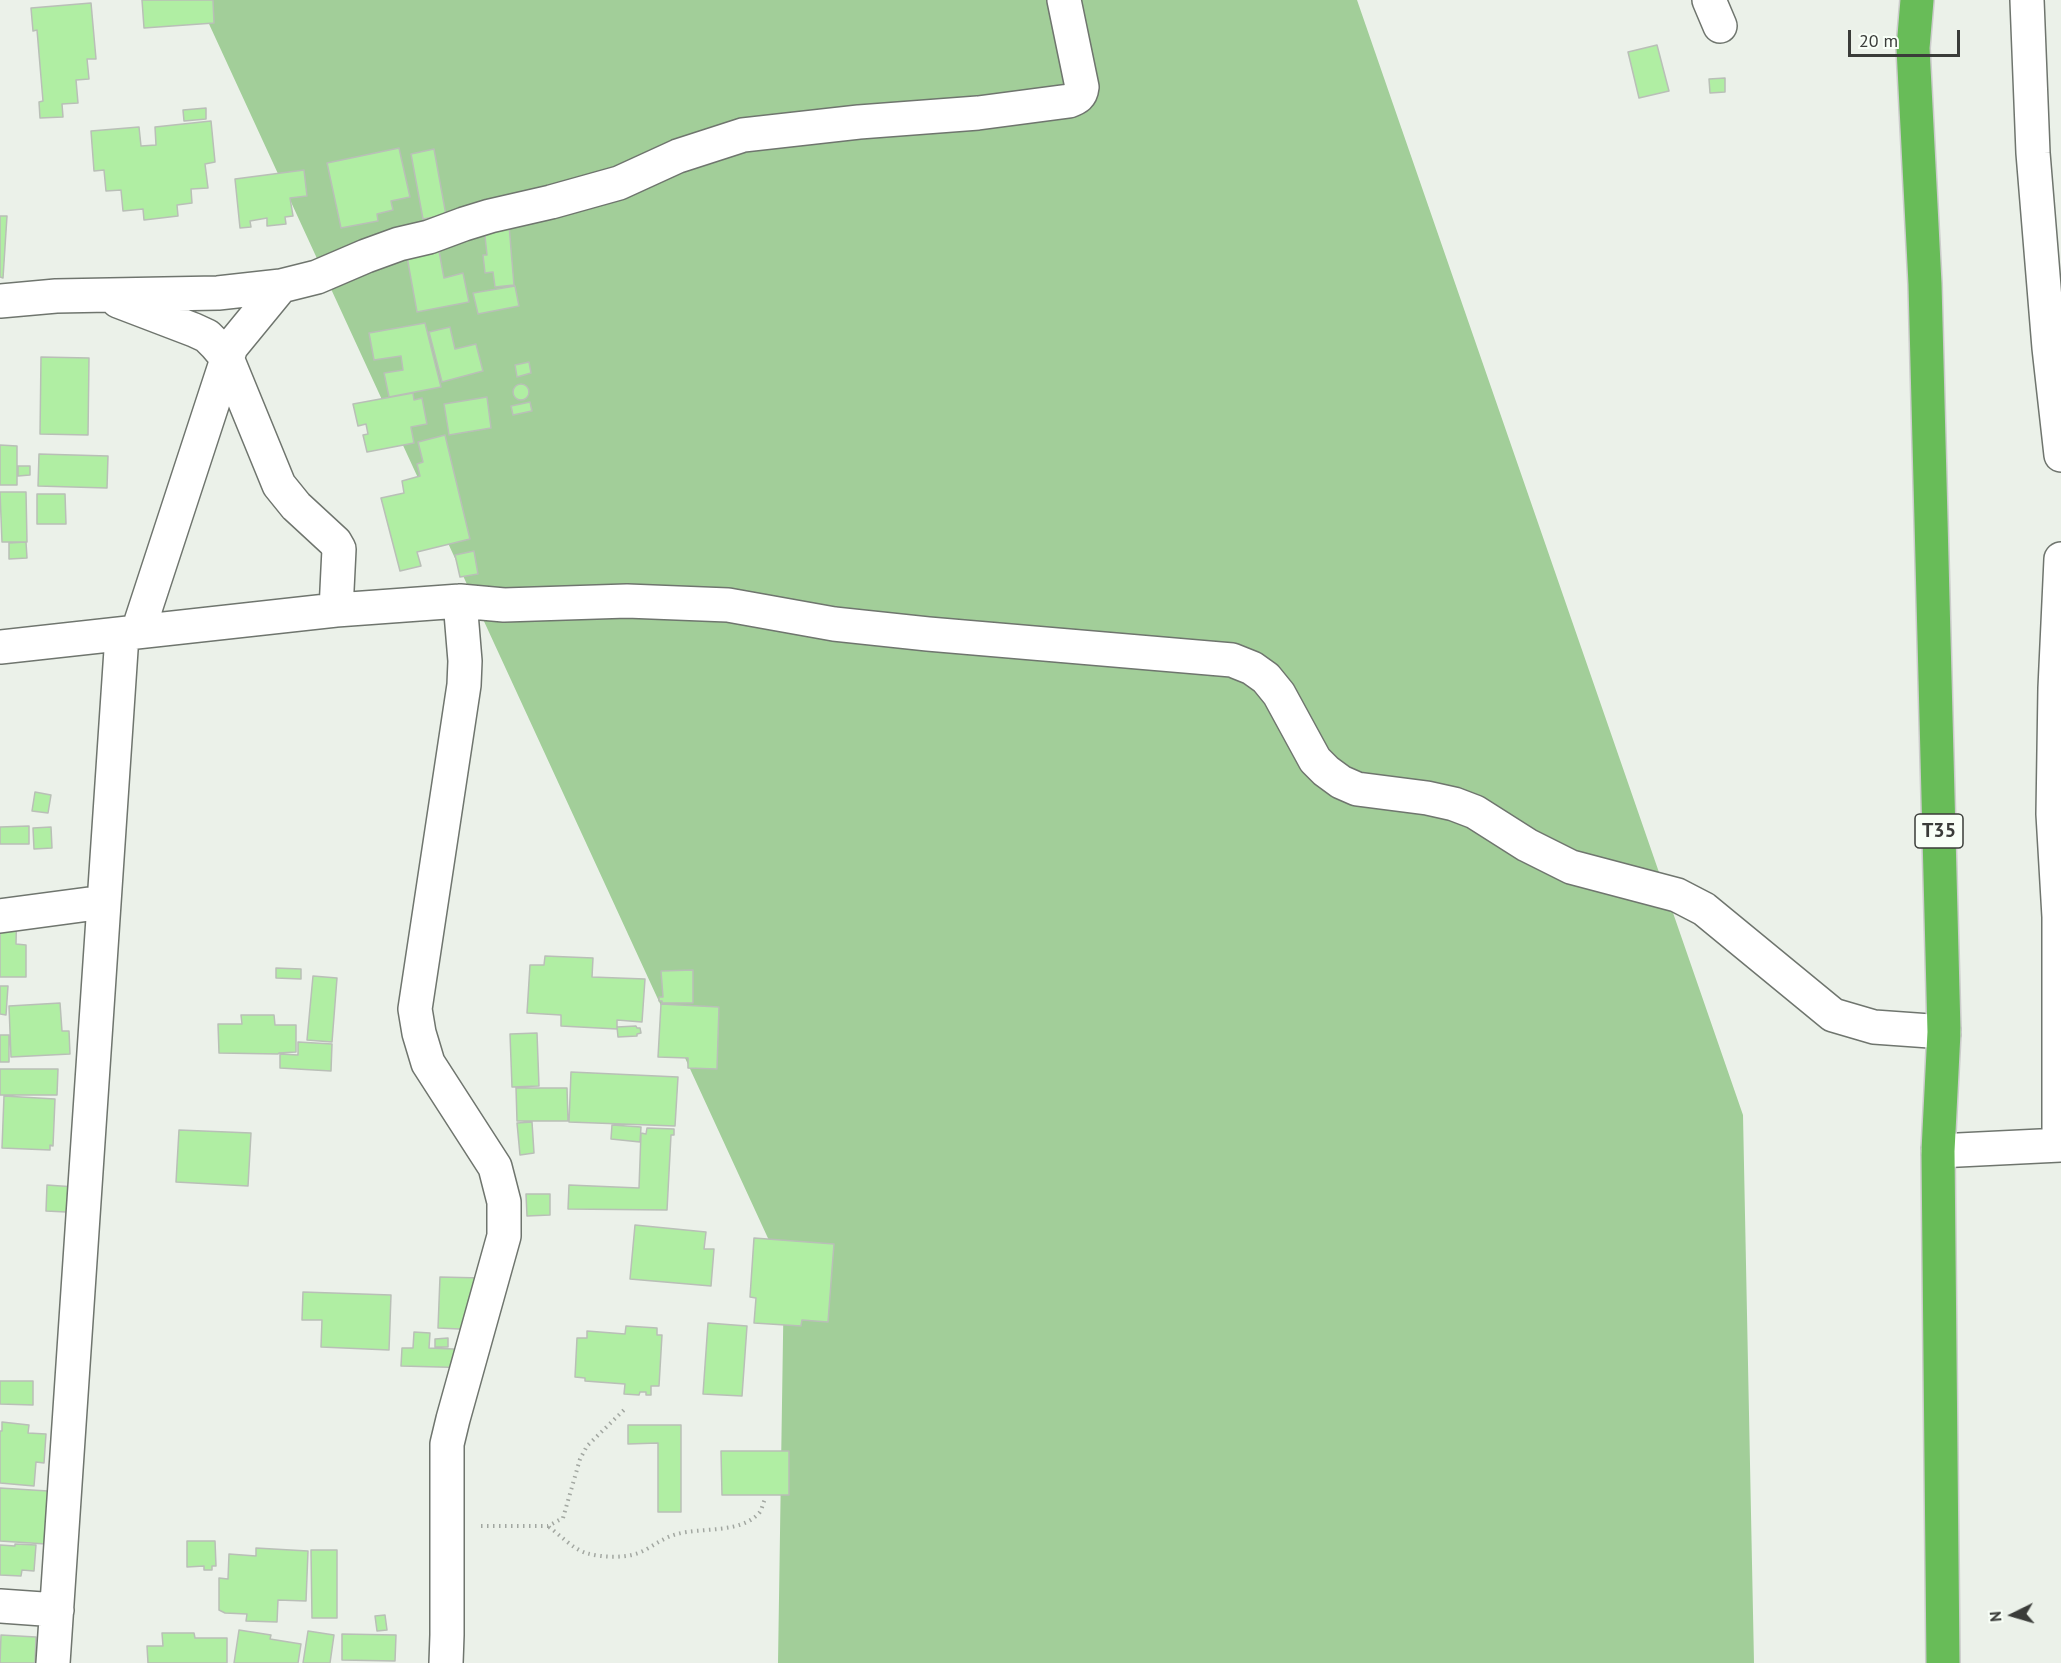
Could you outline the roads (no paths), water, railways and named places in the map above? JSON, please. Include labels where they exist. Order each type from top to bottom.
[{"type":"highway","name":"T35","points":[[1917,0],[1913,48],[1925,284],[1944,1032],[1938,1151],[1943,1663]]},
{"type":"street","points":[[0,301],[102,294],[218,293],[281,286],[317,278],[366,256],[472,221],[619,183],[678,156],[743,135],[860,122],[978,113],[1069,101],[1076,99],[1081,93],[1081,78],[1064,0]]},
{"type":"street","points":[[2027,0],[2033,153],[2049,348],[2061,455]]},
{"type":"street","points":[[53,1663],[104,902],[130,633],[231,347],[281,286]]},
{"type":"street","points":[[102,294],[207,336],[227,358],[279,485],[291,501],[335,542],[339,549],[336,610]]},
{"type":"street","points":[[1938,1151],[2060,1145],[2059,917],[2053,814],[2061,559]]},
{"type":"street","points":[[446,1663],[447,1444],[504,1236],[504,1202],[495,1167],[428,1063],[419,1033],[416,1009],[464,685],[465,661],[460,601]]},
{"type":"street","points":[[0,647],[336,610],[460,601],[504,605],[627,601],[728,605],[834,624],[1232,660],[1252,668],[1266,678],[1279,694],[1315,760],[1341,782],[1357,789],[1454,804],[1475,812],[1527,845],[1570,867],[1677,895],[1704,909],[1833,1015],[1874,1027],[1944,1032]]},
{"type":"street","points":[[0,916],[104,902]]},
{"type":"street","points":[[0,1606],[57,1610]]}]
